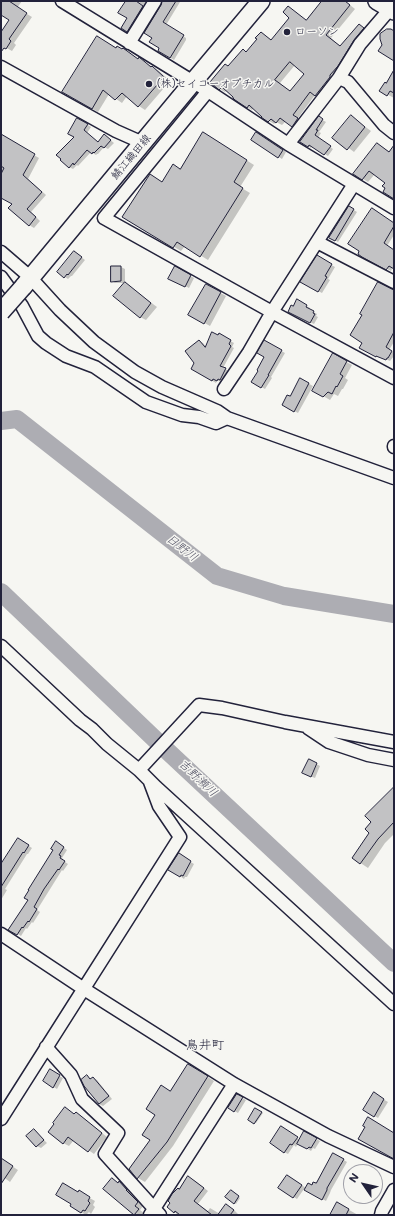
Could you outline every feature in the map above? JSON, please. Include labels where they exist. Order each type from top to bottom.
[{"type":"main road","name":"鯖江織田線","points":[[1,312],[261,1]]},
{"type":"street","points":[[62,1],[208,91],[288,144],[394,208]]},
{"type":"street","points":[[129,43],[155,1]]},
{"type":"street","points":[[288,144],[339,78],[360,44],[387,7]]},
{"type":"street","points":[[1,67],[116,131],[143,143]]},
{"type":"street","points":[[339,78],[348,82],[384,125],[394,133]]},
{"type":"street","points":[[208,91],[104,218],[394,378]]},
{"type":"street","points":[[224,389],[249,352],[272,312],[354,184]]},
{"type":"street","points":[[317,242],[394,282]]},
{"type":"street","points":[[1,252],[26,282],[60,310],[82,332],[135,372],[162,388],[217,411],[227,418],[394,478]]},
{"type":"street","points":[[1,277],[22,306],[38,336],[66,356],[95,367],[146,402],[182,415],[199,417],[216,423],[227,418]]},
{"type":"street","points":[[1,646],[80,720],[139,770],[148,780],[394,1004]]},
{"type":"street","points":[[139,770],[199,704],[394,742]]},
{"type":"street","points":[[305,725],[328,742],[394,760]]},
{"type":"street","points":[[1,1119],[180,837],[159,806],[148,780]]},
{"type":"street","points":[[1,934],[84,989],[234,1084],[328,1136],[394,1167]]},
{"type":"street","points":[[46,1047],[71,1074],[82,1099],[118,1133],[106,1154],[155,1212],[234,1084]]},
{"type":"street","points":[[381,1215],[394,1190]]},
{"type":"building","points":[[1,1],[9,1],[27,13],[9,39],[11,41],[6,49],[4,48],[1,52],[1,32],[9,20],[1,15]]},
{"type":"building","points":[[126,1],[136,1],[143,6],[127,32],[121,28],[127,18],[118,13]]},
{"type":"building","points":[[162,1],[176,1],[163,22],[184,35],[170,58],[158,51],[159,48],[149,42],[152,38],[144,33]]},
{"type":"building","points":[[322,1],[345,1],[350,5],[326,35],[340,46],[359,24],[364,28],[315,96],[310,92],[293,115],[298,118],[292,127],[280,118],[276,123],[271,119],[268,122],[249,105],[247,108],[235,100],[222,87],[219,90],[210,82],[225,64],[228,66],[243,49],[246,52],[261,32],[271,40],[289,18],[283,12],[288,6],[306,20]],"holes":[[[290,62],[304,74],[290,91],[275,80]]]},
{"type":"building","points":[[387,29],[394,31],[394,61],[378,51],[382,45],[380,34]]},
{"type":"building","points":[[97,36],[116,48],[117,46],[122,49],[123,48],[138,59],[139,57],[164,77],[138,107],[122,93],[115,100],[103,90],[92,109],[62,92]]},
{"type":"building","points":[[394,70],[394,93],[390,91],[387,96],[379,91]]},
{"type":"building","points":[[351,115],[365,127],[347,150],[332,138]]},
{"type":"building","points":[[319,116],[323,119],[316,130],[318,130],[315,135],[331,146],[324,155],[309,145],[308,147],[300,142]]},
{"type":"building","points":[[77,118],[88,124],[84,130],[98,142],[104,134],[111,140],[104,148],[101,146],[92,154],[87,150],[74,165],[73,163],[69,168],[56,155],[74,137],[68,134]]},
{"type":"building","points":[[203,132],[247,160],[234,182],[243,188],[200,257],[177,242],[173,248],[122,217],[150,174],[162,182],[173,164],[180,169]]},
{"type":"building","points":[[256,132],[283,150],[278,158],[251,140]]},
{"type":"building","points":[[1,134],[35,154],[23,175],[42,192],[27,209],[36,217],[29,226],[8,208],[12,204],[1,198],[1,174],[4,168],[1,166]]},
{"type":"building","points":[[377,143],[389,152],[394,145],[394,199],[383,192],[385,188],[382,186],[385,183],[369,171],[362,180],[353,174]]},
{"type":"building","points":[[349,206],[354,209],[335,241],[329,238]]},
{"type":"building","points":[[372,208],[394,223],[394,226],[384,243],[394,250],[394,269],[389,266],[386,270],[362,257],[358,254],[359,251],[348,244]]},
{"type":"building","points":[[74,251],[82,257],[64,278],[57,272]]},
{"type":"building","points":[[317,255],[332,264],[325,276],[327,277],[318,292],[300,282]]},
{"type":"building","points":[[111,266],[121,266],[121,281],[111,282]]},
{"type":"building","points":[[175,266],[191,275],[185,287],[168,279]]},
{"type":"building","points":[[125,282],[151,303],[140,318],[113,296]]},
{"type":"building","points":[[378,282],[394,290],[394,332],[386,347],[392,351],[386,360],[376,357],[359,348],[362,343],[350,335],[362,315],[360,314]]},
{"type":"building","points":[[206,284],[221,292],[204,324],[188,315]]},
{"type":"building","points":[[297,299],[307,305],[306,307],[314,311],[313,313],[315,314],[310,323],[288,312],[291,305],[293,306]]},
{"type":"building","points":[[212,332],[218,335],[219,333],[231,340],[229,344],[231,346],[220,366],[226,368],[220,380],[218,379],[217,381],[213,379],[212,381],[191,369],[194,363],[185,351],[199,340],[205,347]]},
{"type":"building","points":[[264,340],[282,350],[261,388],[251,382],[264,357],[257,353]]},
{"type":"building","points":[[333,353],[347,361],[340,374],[343,376],[337,387],[336,386],[332,394],[328,392],[323,397],[312,391]]},
{"type":"building","points":[[300,378],[309,383],[294,412],[282,405],[287,395],[290,396]]},
{"type":"building","points":[[309,759],[317,763],[311,777],[302,773]]},
{"type":"building","points":[[394,787],[394,822],[378,839],[360,864],[352,858],[369,833],[365,829],[371,822],[365,816]]},
{"type":"building","points":[[18,838],[29,845],[1,887],[1,864]]},
{"type":"building","points":[[56,841],[64,847],[59,855],[61,856],[60,858],[65,861],[44,889],[34,907],[37,909],[29,922],[28,921],[23,928],[22,927],[17,935],[8,930],[28,900],[24,898],[53,850],[51,849]]},
{"type":"building","points":[[179,853],[191,861],[183,876],[181,875],[180,877],[168,870]]},
{"type":"building","points":[[188,1064],[208,1076],[167,1142],[137,1179],[129,1169],[150,1140],[142,1135],[155,1115],[146,1109],[161,1085],[170,1091]]},
{"type":"building","points":[[50,1069],[60,1075],[53,1088],[43,1081]]},
{"type":"building","points":[[87,1075],[90,1079],[93,1077],[109,1096],[99,1104],[81,1080]]},
{"type":"building","points":[[374,1092],[384,1099],[374,1117],[363,1110]]},
{"type":"building","points":[[237,1094],[243,1097],[234,1112],[228,1108]]},
{"type":"building","points":[[65,1107],[74,1114],[76,1112],[102,1133],[88,1152],[68,1137],[63,1144],[48,1132]]},
{"type":"building","points":[[255,1108],[262,1112],[254,1124],[248,1120]]},
{"type":"building","points":[[368,1117],[394,1133],[394,1159],[358,1139],[365,1127],[363,1126]]},
{"type":"building","points":[[281,1126],[298,1137],[292,1145],[290,1144],[284,1153],[270,1143]]},
{"type":"building","points":[[34,1129],[44,1140],[36,1147],[26,1136]]},
{"type":"building","points":[[304,1131],[317,1138],[311,1148],[309,1147],[307,1149],[297,1144]]},
{"type":"building","points":[[333,1153],[344,1159],[327,1188],[322,1200],[304,1190],[308,1183],[312,1185],[313,1182],[316,1183]]},
{"type":"building","points":[[1,1158],[13,1166],[1,1184]]},
{"type":"building","points":[[287,1175],[302,1185],[293,1198],[278,1188]]},
{"type":"building","points":[[188,1176],[204,1188],[194,1201],[212,1215],[180,1215],[175,1211],[174,1213],[167,1207],[170,1203],[168,1201],[172,1194],[178,1188],[179,1189]]},
{"type":"building","points":[[112,1178],[118,1183],[119,1181],[138,1202],[135,1206],[139,1209],[134,1215],[103,1189]]},
{"type":"building","points":[[63,1183],[90,1197],[88,1201],[90,1203],[85,1211],[83,1210],[81,1213],[70,1206],[71,1204],[56,1195]]},
{"type":"building","points":[[231,1190],[239,1196],[234,1204],[225,1197]]},
{"type":"building","points":[[337,1202],[349,1209],[346,1215],[330,1215]]},
{"type":"building","points":[[226,1204],[234,1210],[230,1215],[218,1215]]},
{"type":"waterway","name":"日野川","points":[[1,421],[17,419],[217,576],[284,596],[394,614]]},
{"type":"waterway","name":"吉野瀬川","points":[[1,592],[162,746],[394,963]]},
{"type":"place","name":"ローソン","points":[[287,32]]},
{"type":"place","name":"(株)セイコーオプチカル","points":[[149,84]]},
{"type":"district","name":"鳥井町","points":[[205,1045]]}]
